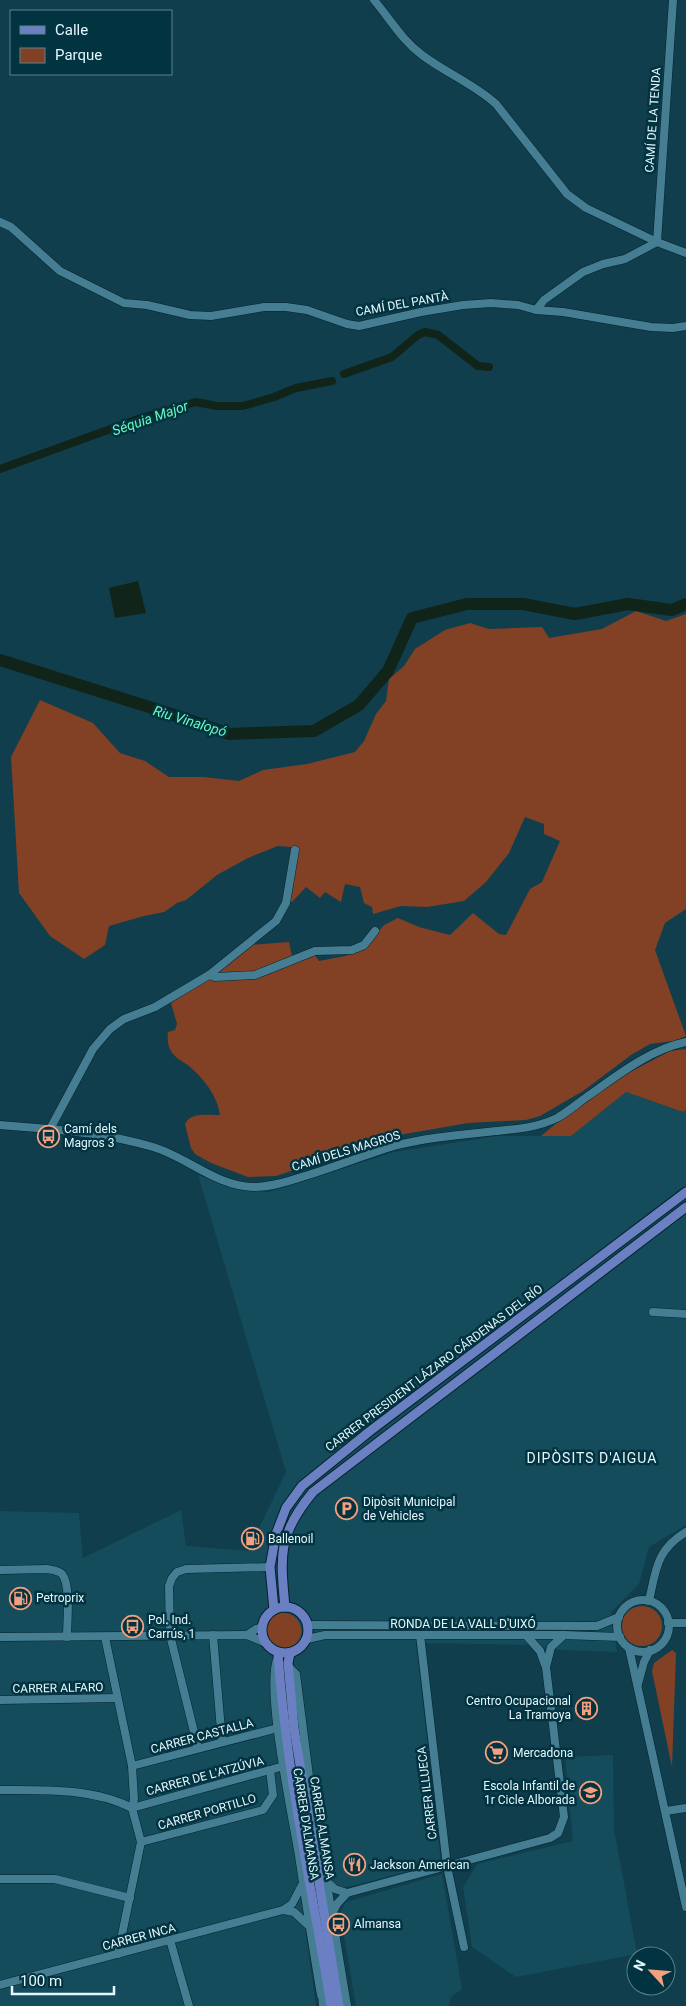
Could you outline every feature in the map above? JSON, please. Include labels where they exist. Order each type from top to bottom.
[{"type":"main road","name":"CARRER PRESIDENT LÁZARO CÁRDENAS DEL RÍO","points":[[274,1610],[270,1567],[276,1534],[286,1508],[302,1486],[686,1192]]},
{"type":"main road","name":"CARRER PRESIDENT LÁZARO CÁRDENAS DEL RÍO","points":[[285,1607],[281,1554],[293,1520],[313,1492],[686,1207]]},
{"type":"main road","points":[[285,1607],[298,1611],[303,1615],[308,1625],[307,1639],[299,1649],[278,1655],[264,1642],[261,1628],[267,1616],[274,1610],[285,1607]]},
{"type":"main road","name":"CARRER ALMANSA","points":[[290,1653],[289,1667],[294,1728],[339,2006]]},
{"type":"main road","name":"CARRER D'ALMANSA","points":[[278,1655],[286,1730],[300,1823],[331,2006]]},
{"type":"street","points":[[374,0],[399,33],[420,54],[447,73],[483,92],[496,104],[567,194],[586,208],[657,242],[686,253]]},
{"type":"street","name":"CAMÍ DE LA TENDA","points":[[657,242],[673,0]]},
{"type":"street","name":"CAMÍ DEL PANTÀ","points":[[0,222],[11,228],[60,271],[124,303],[147,305],[190,315],[211,316],[264,307],[286,306],[307,310],[347,324],[359,326],[463,305],[491,303],[518,305],[536,310],[563,312],[651,327],[673,328],[686,326]]},
{"type":"street","points":[[536,310],[544,300],[583,272],[604,264],[625,260],[657,242]]},
{"type":"street","points":[[50,1129],[85,1063],[110,1029],[124,1020],[155,1007],[210,975],[276,921],[286,903],[295,850]]},
{"type":"street","points":[[210,975],[215,977],[255,975],[315,951],[352,950],[364,945],[375,930]]},
{"type":"street","name":"CAMÍ DELS MAGROS","points":[[0,1125],[50,1129],[116,1138],[155,1147],[231,1183],[254,1187],[266,1186],[304,1176],[396,1146],[441,1138],[539,1126],[558,1117],[618,1074],[644,1059],[672,1045],[686,1042]]},
{"type":"street","points":[[652,1312],[686,1314]]},
{"type":"street","points":[[649,1601],[656,1566],[661,1554],[667,1546],[686,1532]]},
{"type":"street","points":[[198,1748],[170,1634],[170,1586],[172,1578],[177,1572],[186,1570],[270,1567]]},
{"type":"street","points":[[0,1570],[48,1569],[59,1572],[67,1586],[67,1637]]},
{"type":"street","points":[[637,1601],[649,1601],[660,1607],[667,1617],[667,1633],[663,1642],[650,1650],[636,1651],[629,1648],[620,1638],[617,1624],[626,1606],[637,1601]]},
{"type":"street","name":"RONDA DE LA VALL D'UIXÓ","points":[[308,1625],[597,1626],[619,1617]]},
{"type":"street","points":[[668,1623],[686,1623]]},
{"type":"street","points":[[246,1635],[261,1628]]},
{"type":"street","points":[[0,1637],[105,1637],[170,1634],[246,1635],[264,1642]]},
{"type":"street","points":[[213,1635],[222,1742]]},
{"type":"street","name":"RONDA DE LA VALL D'UIXÓ","points":[[307,1639],[325,1635],[564,1635],[620,1638]]},
{"type":"street","name":"CARRER ILLUECA","points":[[420,1635],[447,1866],[464,1947]]},
{"type":"street","points":[[326,1882],[335,1889],[346,1893],[550,1838],[558,1834],[564,1817],[546,1667],[540,1651],[526,1635]]},
{"type":"street","points":[[546,1667],[551,1647],[564,1635]]},
{"type":"street","points":[[105,1637],[132,1766],[134,1799],[132,1808],[141,1842],[118,1954]]},
{"type":"street","points":[[629,1648],[686,1908]]},
{"type":"street","points":[[638,1686],[644,1662],[650,1650]]},
{"type":"street","name":"CARRER D'ALMANSA","points":[[278,1655],[274,1665],[278,1728],[308,1925],[323,2006]]},
{"type":"street","name":"CARRER D'ALMANSA","points":[[289,1667],[296,1674],[309,1776],[347,2006]]},
{"type":"street","name":"CARRER ALFARO","points":[[0,1700],[117,1698]]},
{"type":"street","name":"CARRER CASTALLA","points":[[132,1766],[278,1728]]},
{"type":"street","name":"CARRER DE L'ATZÚVIA","points":[[132,1808],[284,1766]]},
{"type":"street","name":"CARRER PORTILLO","points":[[141,1842],[263,1810],[273,1795],[270,1770]]},
{"type":"street","points":[[0,1790],[68,1791],[120,1802],[132,1808]]},
{"type":"street","points":[[666,1811],[686,1808]]},
{"type":"street","points":[[0,1879],[56,1879],[130,1898]]},
{"type":"street","points":[[284,1910],[292,1904],[302,1883]]},
{"type":"street","points":[[331,1916],[337,1904],[346,1893]]},
{"type":"street","points":[[284,1910],[294,1912],[308,1925]]},
{"type":"street","name":"CARRER INCA","points":[[0,1986],[284,1910]]},
{"type":"street","points":[[170,1940],[189,2006]]},
{"type":"street","name":"CARRER D'ALMANSA","points":[[336,1990],[342,1970]]},
{"type":"street","name":"CARRER D'ALMANSA","points":[[321,1995],[326,1978]]},
{"type":"shaded area","points":[[138,581],[146,613],[115,618],[109,588]]},
{"type":"shaded area","points":[[626,1092],[683,1112],[686,1110],[686,1525],[649,1547],[639,1584],[611,1612],[617,1652],[560,1650],[532,1645],[416,1643],[441,1863],[301,1899],[316,2006],[0,2006],[0,1511],[79,1513],[83,1558],[181,1510],[186,1546],[248,1551],[286,1472],[198,1175],[240,1190],[269,1192],[394,1152],[497,1136],[571,1136]]},
{"type":"shaded area","points":[[613,1755],[614,1829],[636,1946],[626,1946],[626,1956],[516,1977],[472,1947],[463,1887],[477,1864],[573,1841],[565,1757]]},
{"type":"shaded area","points":[[442,1874],[462,1989],[451,1997],[449,2006],[356,2006],[340,1913],[346,1902]]},
{"type":"green space","points":[[636,611],[666,621],[686,614],[686,909],[665,923],[655,950],[686,1036],[674,1041],[650,1044],[631,1055],[583,1091],[540,1116],[526,1120],[468,1123],[399,1135],[276,1176],[248,1177],[211,1163],[195,1154],[191,1148],[185,1124],[187,1120],[200,1115],[220,1115],[213,1094],[205,1082],[189,1066],[175,1056],[170,1049],[168,1032],[175,1030],[177,1024],[171,1003],[209,979],[250,945],[289,942],[292,956],[301,960],[314,954],[319,961],[345,956],[365,947],[384,925],[398,918],[419,927],[450,935],[473,913],[499,934],[506,935],[530,889],[542,882],[560,841],[544,834],[544,824],[525,817],[509,853],[486,882],[464,901],[427,907],[401,906],[373,914],[372,907],[364,903],[360,887],[345,884],[341,902],[325,892],[320,898],[306,887],[292,902],[283,899],[291,847],[278,846],[248,858],[217,875],[186,900],[177,903],[164,912],[109,926],[105,945],[84,959],[50,936],[19,893],[11,757],[40,700],[93,723],[120,753],[145,761],[169,777],[203,777],[239,781],[263,770],[307,764],[355,752],[364,741],[376,714],[386,701],[389,679],[404,666],[415,649],[445,630],[470,623],[489,629],[542,627],[549,638],[602,629]]},
{"type":"green space","points":[[686,1049],[686,1110],[683,1112],[626,1092],[571,1136],[541,1136],[598,1089],[670,1051]]},
{"type":"green space","points":[[642,1606],[656,1612],[662,1626],[656,1640],[642,1646],[628,1640],[622,1626],[628,1612]]},
{"type":"green space","points":[[283,1613],[290,1614],[296,1618],[300,1624],[300,1638],[296,1644],[290,1648],[283,1649],[276,1648],[270,1644],[266,1638],[265,1631],[266,1624],[270,1618],[276,1614]]},
{"type":"green space","points":[[672,1650],[676,1653],[672,1767],[652,1671],[654,1663]]},
{"type":"waterway","name":"Séquia Major","points":[[344,374],[392,357],[418,335],[425,332],[438,335],[478,366],[489,367]]},
{"type":"waterway","name":"Séquia Major","points":[[0,469],[141,418],[196,402],[217,406],[243,406],[296,388],[332,381]]},
{"type":"waterway","name":"Riu Vinalopó","points":[[0,660],[229,734],[314,731],[359,705],[388,671],[412,618],[467,604],[523,604],[575,614],[628,604],[672,610],[686,604]]},
{"type":"place","name":"Camí dels Magros 3","points":[[48,1136]]},
{"type":"place","name":"Dipòsit Municipal de Vehicles","points":[[347,1509]]},
{"type":"place","name":"Ballenoil","points":[[252,1539]]},
{"type":"place","name":"Petroprix","points":[[20,1598]]},
{"type":"place","name":"Pol. Ind. Carrús, 1","points":[[132,1627]]},
{"type":"place","name":"Centro Ocupacional La Tramoya","points":[[587,1708]]},
{"type":"place","name":"Mercadona","points":[[497,1753]]},
{"type":"place","name":"Escola Infantil de 1r Cicle Alborada","points":[[591,1793]]},
{"type":"place","name":"Jackson American","points":[[354,1865]]},
{"type":"place","name":"Almansa","points":[[338,1924]]},
{"type":"district","name":"DIPÒSITS D'AIGUA","points":[[592,1458]]}]
